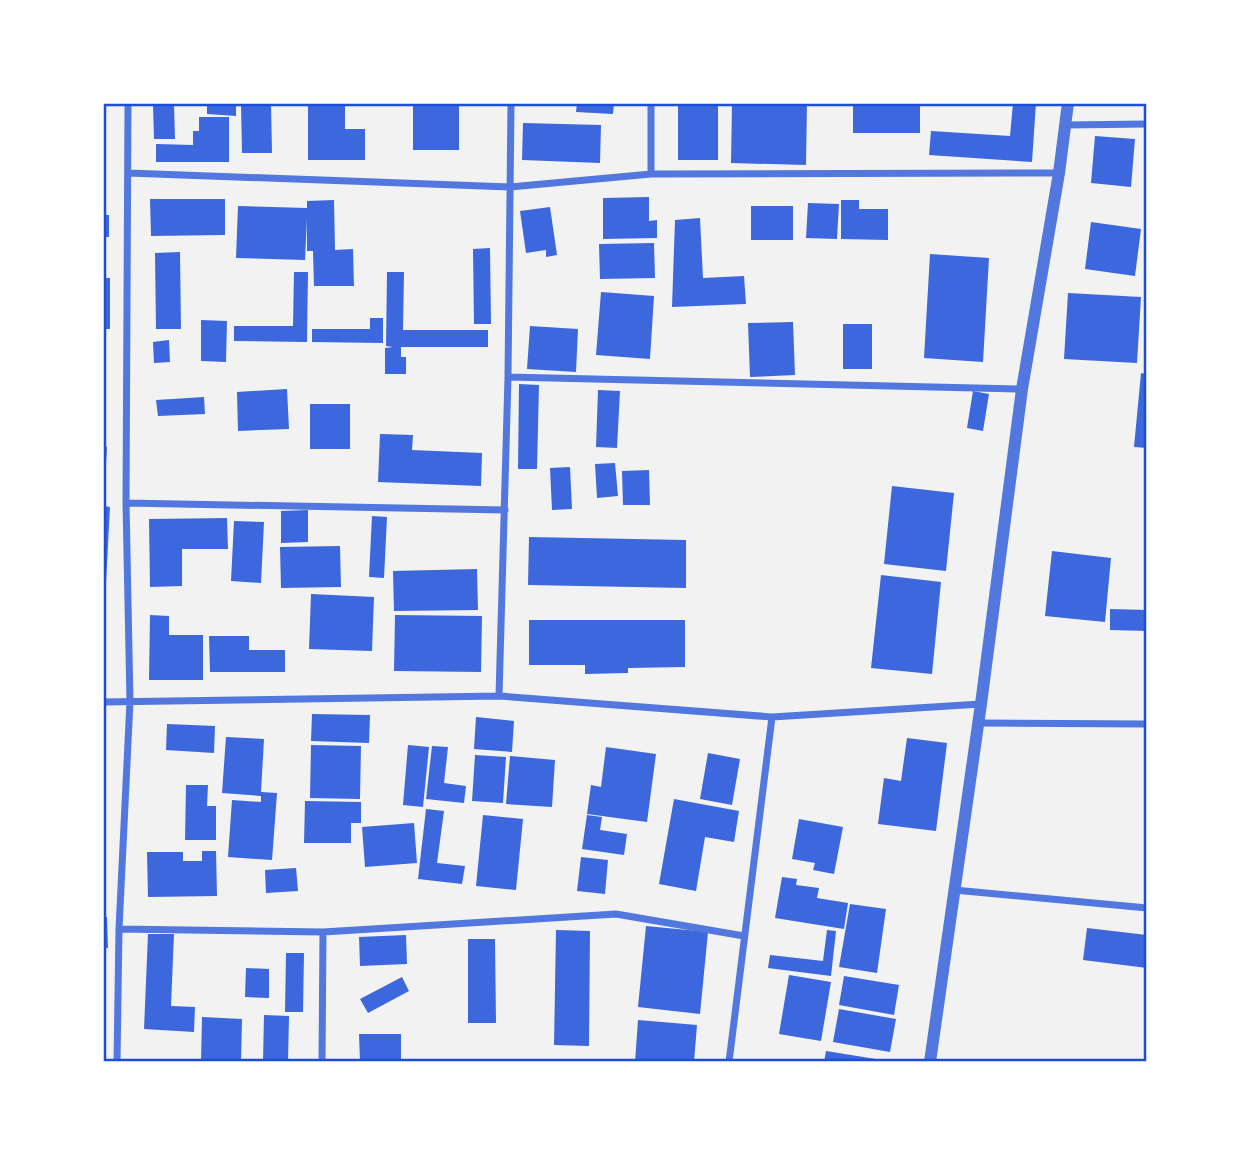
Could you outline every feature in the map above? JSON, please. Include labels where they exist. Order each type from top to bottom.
[{"type":"street","points":[[117,1062],[119,929],[130,701],[126,503],[128,103]]},
{"type":"street","points":[[499,696],[508,377],[511,103]]},
{"type":"street","points":[[651,103],[651,174]]},
{"type":"street","points":[[930,1062],[981,704],[1021,389],[1059,173],[1068,103]]},
{"type":"street","points":[[1065,125],[1147,124]]},
{"type":"street","points":[[128,173],[510,187],[651,174],[1059,173]]},
{"type":"street","points":[[508,377],[1021,389]]},
{"type":"street","points":[[126,503],[505,510]]},
{"type":"street","points":[[103,702],[499,696],[772,717],[981,704]]},
{"type":"street","points":[[729,1062],[772,717]]},
{"type":"street","points":[[978,723],[1147,724]]},
{"type":"street","points":[[954,890],[1147,908]]},
{"type":"street","points":[[119,929],[323,932],[616,914],[744,936]]},
{"type":"street","points":[[322,1062],[323,932]]},
{"type":"building","points":[[207,103],[236,103],[236,116],[207,114]]},
{"type":"building","points":[[241,103],[271,103],[272,153],[242,153]]},
{"type":"building","points":[[308,103],[345,103],[345,129],[365,129],[365,160],[308,160]]},
{"type":"building","points":[[413,103],[459,103],[459,150],[413,150]]},
{"type":"building","points":[[577,103],[614,103],[613,114],[576,112]]},
{"type":"building","points":[[732,103],[807,103],[806,165],[731,163]]},
{"type":"building","points":[[853,103],[920,103],[920,133],[853,133]]},
{"type":"building","points":[[1013,103],[1036,103],[1032,162],[929,155],[931,131],[1010,136]]},
{"type":"building","points":[[153,105],[174,105],[175,139],[154,139]]},
{"type":"building","points":[[678,105],[718,105],[718,160],[678,160]]},
{"type":"building","points":[[199,117],[229,117],[229,162],[156,162],[156,144],[193,145],[193,131],[199,131]]},
{"type":"building","points":[[523,123],[601,125],[600,163],[522,160]]},
{"type":"building","points":[[1095,136],[1135,139],[1131,187],[1091,183]]},
{"type":"building","points":[[649,197],[649,221],[657,220],[657,238],[603,239],[603,198]]},
{"type":"building","points":[[150,199],[225,199],[225,235],[151,236]]},
{"type":"building","points":[[334,200],[335,250],[353,249],[354,286],[314,286],[313,251],[307,251],[307,219],[305,260],[236,258],[238,206],[307,208],[307,201]]},
{"type":"building","points":[[841,200],[859,200],[859,209],[888,209],[888,240],[841,239]]},
{"type":"building","points":[[808,203],[839,204],[837,239],[806,238]]},
{"type":"building","points":[[751,206],[793,206],[793,240],[751,240]]},
{"type":"building","points":[[550,207],[557,255],[546,257],[546,250],[526,253],[520,211]]},
{"type":"building","points":[[103,215],[109,215],[109,237],[103,237]]},
{"type":"building","points":[[700,218],[703,278],[744,276],[746,304],[672,307],[675,220]]},
{"type":"building","points":[[1091,222],[1141,229],[1135,276],[1085,269]]},
{"type":"building","points":[[654,243],[655,278],[600,279],[599,244]]},
{"type":"building","points":[[490,248],[491,324],[474,324],[473,249]]},
{"type":"building","points":[[180,252],[181,329],[156,329],[155,253]]},
{"type":"building","points":[[930,254],[989,258],[983,362],[924,358]]},
{"type":"building","points":[[294,272],[308,272],[307,342],[234,341],[234,326],[293,326]]},
{"type":"building","points":[[387,272],[404,272],[403,330],[488,330],[488,347],[401,347],[401,357],[406,357],[406,374],[385,374],[385,348],[393,347],[386,346]]},
{"type":"building","points":[[103,278],[110,278],[110,329],[103,329]]},
{"type":"building","points":[[601,292],[654,296],[650,359],[596,355]]},
{"type":"building","points":[[1068,293],[1141,297],[1137,363],[1064,359]]},
{"type":"building","points":[[370,318],[383,318],[383,343],[312,342],[312,329],[370,329]]},
{"type":"building","points":[[201,320],[227,321],[226,362],[201,361]]},
{"type":"building","points":[[793,322],[795,375],[750,377],[748,323]]},
{"type":"building","points":[[843,324],[872,324],[872,369],[843,369]]},
{"type":"building","points":[[530,326],[578,329],[576,372],[527,369]]},
{"type":"building","points":[[169,340],[170,362],[154,363],[153,342]]},
{"type":"building","points":[[1141,373],[1147,374],[1147,448],[1134,447]]},
{"type":"building","points":[[519,384],[539,385],[537,469],[518,469]]},
{"type":"building","points":[[287,389],[289,429],[238,431],[237,392]]},
{"type":"building","points":[[598,390],[620,391],[617,448],[596,447]]},
{"type":"building","points":[[973,391],[989,394],[983,431],[967,428]]},
{"type":"building","points":[[204,397],[205,414],[158,416],[156,400]]},
{"type":"building","points":[[310,404],[350,404],[350,449],[310,449]]},
{"type":"building","points":[[380,434],[413,435],[412,450],[482,453],[481,486],[378,482]]},
{"type":"building","points":[[103,446],[107,447],[106,463],[103,463]]},
{"type":"building","points":[[615,463],[618,496],[597,498],[595,464]]},
{"type":"building","points":[[570,467],[572,509],[552,510],[550,468]]},
{"type":"building","points":[[649,470],[650,505],[623,505],[622,471]]},
{"type":"building","points":[[892,486],[954,493],[946,571],[884,564]]},
{"type":"building","points":[[103,506],[110,507],[106,583],[103,583]]},
{"type":"building","points":[[308,510],[308,542],[281,543],[281,511]]},
{"type":"building","points":[[372,516],[387,517],[384,578],[369,577]]},
{"type":"building","points":[[227,518],[228,549],[182,549],[182,586],[150,587],[149,519]]},
{"type":"building","points":[[234,521],[264,522],[261,583],[231,581]]},
{"type":"building","points":[[529,537],[686,540],[686,588],[528,585]]},
{"type":"building","points":[[340,546],[341,587],[281,588],[280,547]]},
{"type":"building","points":[[1052,551],[1111,558],[1105,622],[1045,616]]},
{"type":"building","points":[[477,569],[478,610],[394,611],[393,571]]},
{"type":"building","points":[[881,575],[941,582],[932,674],[871,668]]},
{"type":"building","points":[[311,594],[374,597],[372,651],[309,649]]},
{"type":"building","points":[[1110,609],[1147,610],[1147,631],[1110,630]]},
{"type":"building","points":[[150,615],[169,616],[169,635],[203,635],[203,680],[149,680]]},
{"type":"building","points":[[395,615],[482,616],[481,672],[394,671]]},
{"type":"building","points":[[529,620],[685,620],[685,667],[628,668],[628,673],[585,674],[585,665],[529,665]]},
{"type":"building","points":[[209,636],[249,636],[249,650],[285,650],[285,672],[210,672]]},
{"type":"building","points":[[312,714],[370,715],[369,743],[311,741]]},
{"type":"building","points":[[476,717],[514,721],[512,752],[474,749]]},
{"type":"building","points":[[167,724],[215,726],[214,753],[166,750]]},
{"type":"building","points":[[226,737],[264,739],[261,792],[277,793],[272,860],[228,857],[232,800],[261,802],[261,796],[222,793]]},
{"type":"building","points":[[907,738],[947,743],[936,831],[878,824],[884,778],[901,781]]},
{"type":"building","points":[[311,745],[361,746],[360,799],[310,798]]},
{"type":"building","points":[[408,745],[429,747],[423,807],[403,805]]},
{"type":"building","points":[[432,746],[448,747],[444,783],[466,786],[464,803],[426,799]]},
{"type":"building","points":[[606,747],[656,754],[647,822],[587,814],[591,785],[601,787]]},
{"type":"building","points":[[708,753],[740,759],[732,805],[700,799]]},
{"type":"building","points":[[475,755],[506,757],[503,803],[472,801]]},
{"type":"building","points":[[510,756],[555,760],[552,807],[506,804]]},
{"type":"building","points":[[186,785],[208,785],[207,806],[216,806],[216,840],[185,840]]},
{"type":"building","points":[[674,799],[739,811],[734,842],[705,837],[696,891],[659,884]]},
{"type":"building","points":[[305,801],[361,802],[361,823],[351,823],[351,843],[304,843]]},
{"type":"building","points":[[426,809],[444,811],[437,863],[465,866],[462,884],[418,879]]},
{"type":"building","points":[[483,815],[523,819],[516,890],[476,886]]},
{"type":"building","points":[[587,815],[602,817],[600,830],[627,834],[624,855],[582,849]]},
{"type":"building","points":[[799,819],[843,827],[834,874],[813,870],[815,863],[792,859]]},
{"type":"building","points":[[414,823],[417,863],[365,867],[362,827]]},
{"type":"building","points":[[202,851],[216,851],[217,896],[148,897],[147,852],[183,852],[183,861],[202,861]]},
{"type":"building","points":[[581,857],[608,860],[605,894],[577,891]]},
{"type":"building","points":[[296,868],[298,891],[266,893],[265,870]]},
{"type":"building","points":[[782,877],[797,879],[796,885],[819,888],[817,898],[848,903],[844,929],[775,918]]},
{"type":"building","points":[[850,904],[886,909],[877,973],[839,967]]},
{"type":"building","points":[[103,917],[107,917],[108,948],[103,948]]},
{"type":"building","points":[[646,926],[708,932],[700,1014],[638,1007]]},
{"type":"building","points":[[1087,928],[1147,935],[1147,968],[1083,960]]},
{"type":"building","points":[[556,930],[590,931],[589,1046],[554,1045]]},
{"type":"building","points":[[827,930],[836,931],[831,976],[768,968],[770,955],[823,961]]},
{"type":"building","points":[[148,934],[174,934],[171,1006],[195,1007],[194,1032],[144,1029]]},
{"type":"building","points":[[406,935],[407,964],[360,966],[359,937]]},
{"type":"building","points":[[468,939],[495,939],[496,1023],[468,1023]]},
{"type":"building","points":[[286,953],[304,953],[303,1012],[285,1012]]},
{"type":"building","points":[[246,968],[269,969],[269,998],[245,997]]},
{"type":"building","points":[[789,975],[831,982],[821,1041],[779,1034]]},
{"type":"building","points":[[844,976],[899,985],[894,1015],[839,1005]]},
{"type":"building","points":[[402,977],[409,991],[368,1013],[360,999]]},
{"type":"building","points":[[839,1009],[896,1019],[890,1052],[833,1042]]},
{"type":"building","points":[[264,1015],[289,1016],[288,1062],[263,1062]]},
{"type":"building","points":[[202,1017],[242,1019],[241,1062],[201,1062]]},
{"type":"building","points":[[638,1020],[697,1025],[694,1062],[635,1062]]},
{"type":"building","points":[[359,1034],[401,1034],[401,1062],[360,1062]]},
{"type":"building","points":[[826,1051],[882,1060],[882,1062],[824,1062]]}]
